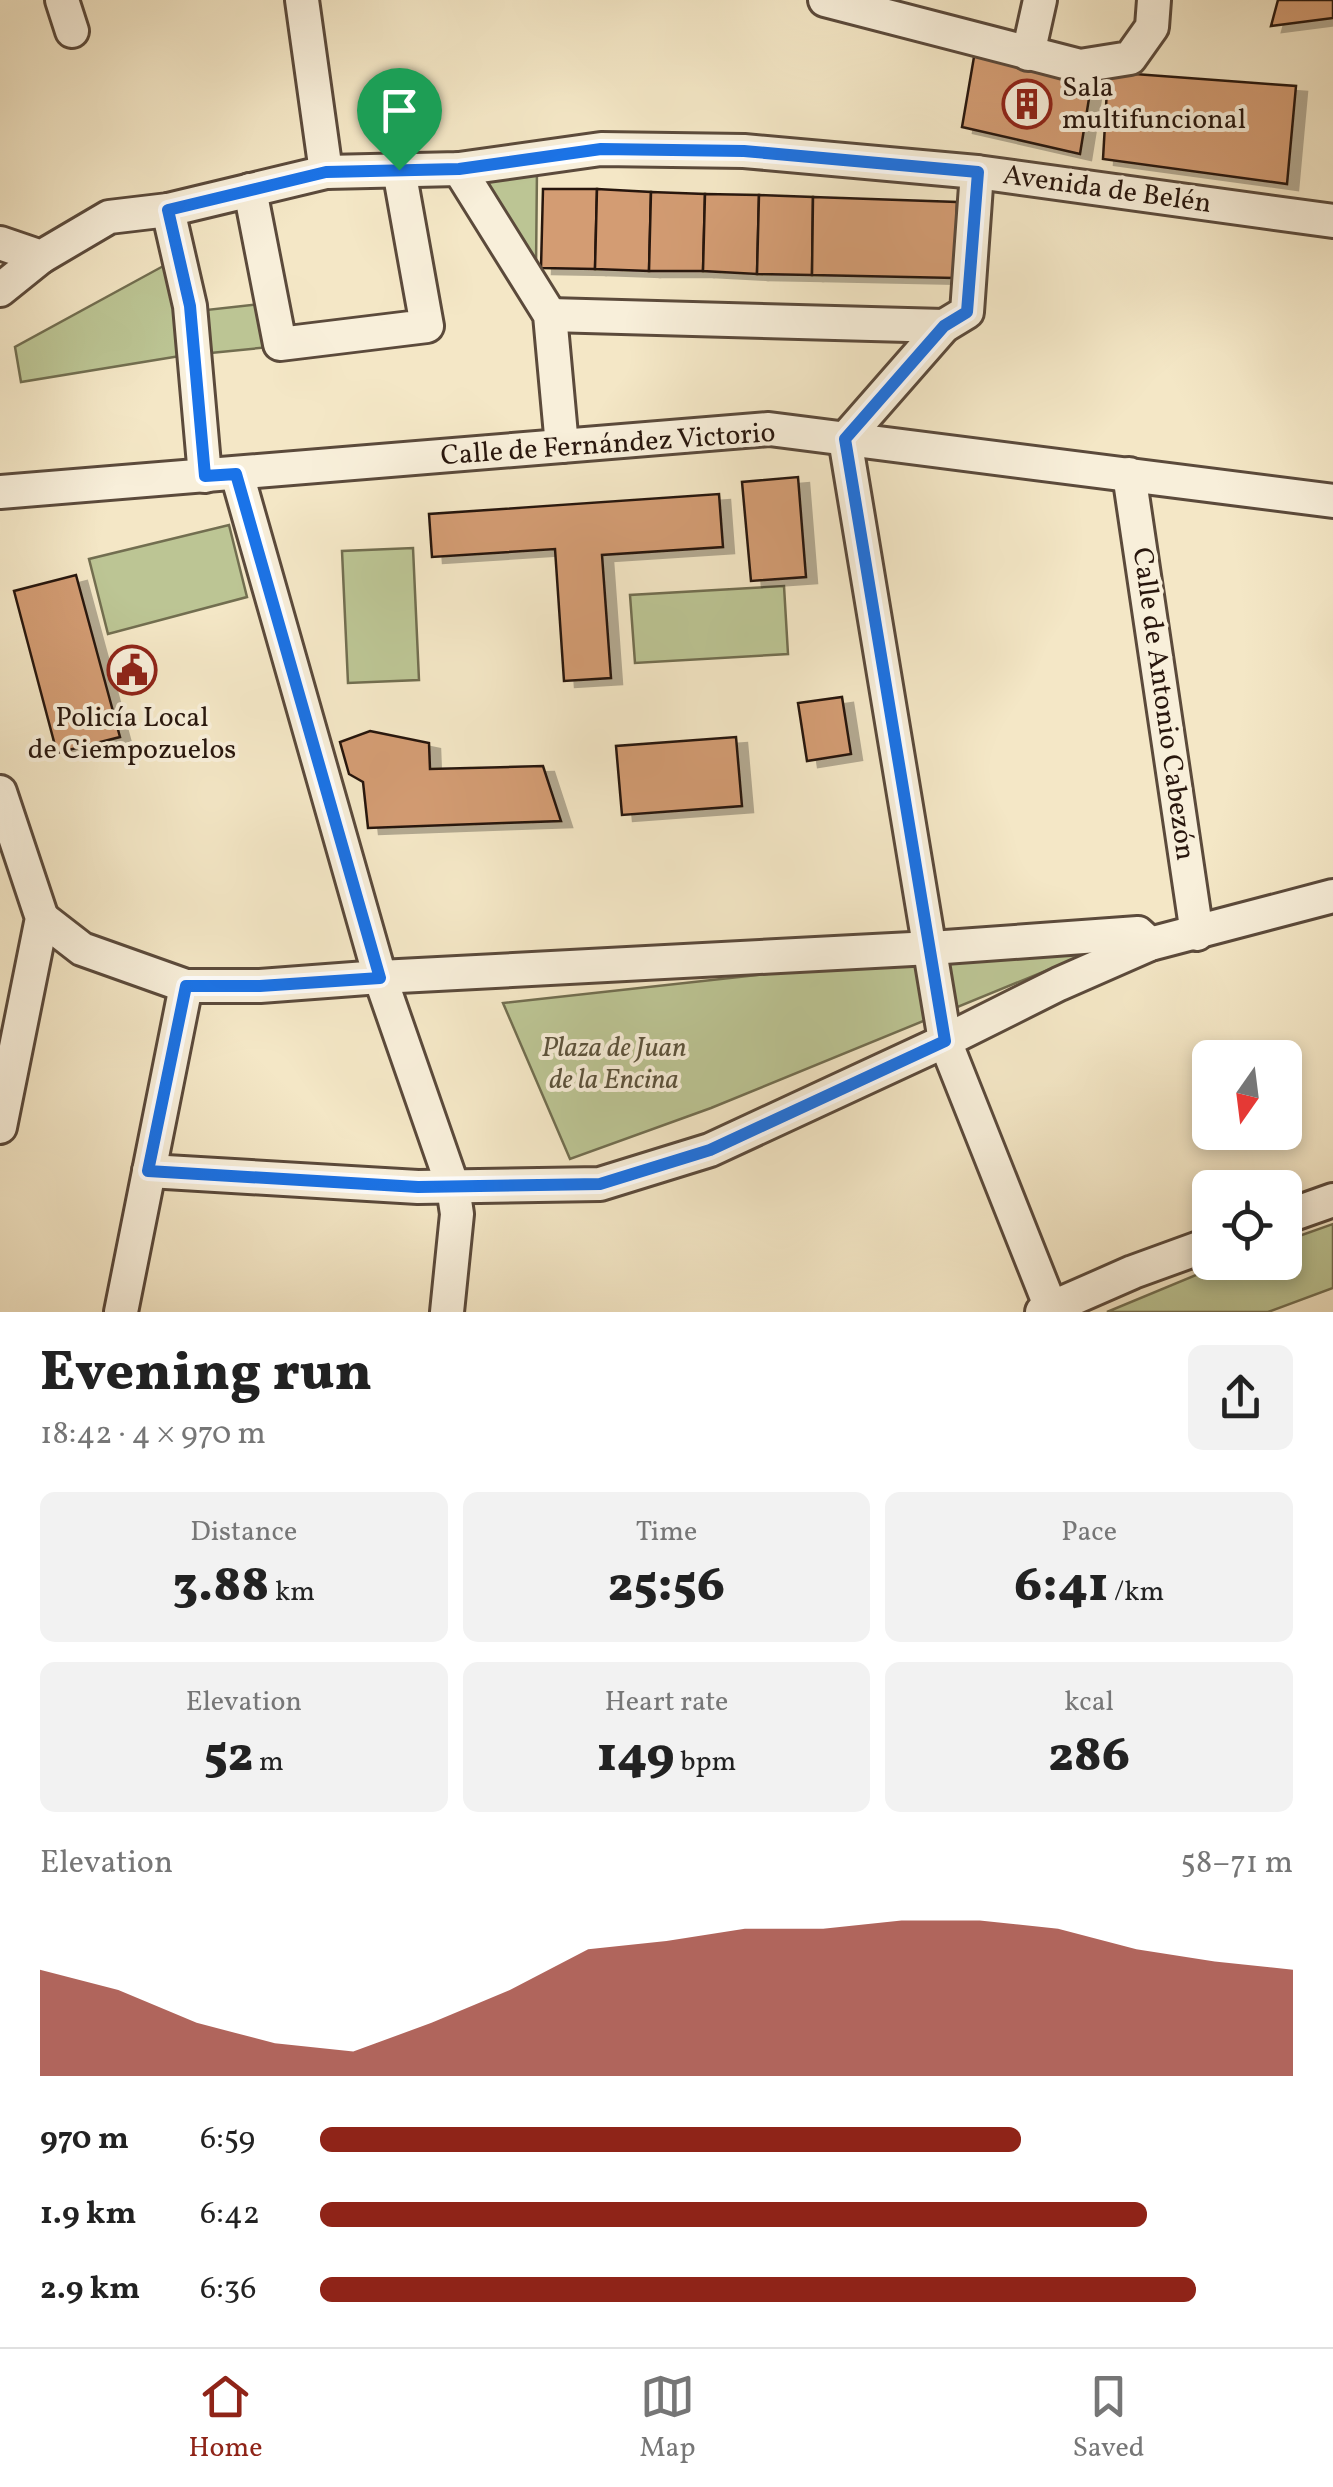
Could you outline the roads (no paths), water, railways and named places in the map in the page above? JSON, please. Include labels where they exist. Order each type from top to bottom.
[{"type":"street","points":[[302,0],[326,172]]},
{"type":"street","points":[[824,0],[901,10],[1028,54],[1080,66],[1130,58],[1152,27],[1154,0]]},
{"type":"street","points":[[1028,54],[1040,0]]},
{"type":"street","name":"Avenida de Belén","points":[[0,290],[41,257],[109,218],[168,210],[326,172],[459,169],[601,149],[744,151],[978,172],[1333,221]]},
{"type":"street","points":[[459,169],[550,315],[562,446]]},
{"type":"street","points":[[250,190],[280,344],[426,326],[399,170]]},
{"type":"street","points":[[978,172],[967,312],[944,326],[845,439],[945,1041],[1046,1310],[1192,1251]]},
{"type":"street","points":[[168,210],[221,475],[380,978],[453,1187],[456,1214],[448,1312]]},
{"type":"street","points":[[0,243],[41,257]]},
{"type":"street","points":[[550,315],[944,326]]},
{"type":"street","name":"Calle de Fernández Victorio","points":[[0,492],[769,429],[1333,501]]},
{"type":"street","name":"Calle de Antonio Cabezón","points":[[1129,474],[1198,934]]},
{"type":"street","points":[[0,792],[42,918],[0,1127]]},
{"type":"street","points":[[148,1171],[453,1187],[600,1184],[710,1150],[1150,944],[1333,896]]},
{"type":"street","points":[[42,918],[82,950],[186,986],[260,986],[1138,933],[1150,944]]},
{"type":"street","points":[[120,1312],[186,986]]},
{"type":"street","points":[[1302,1211],[1333,1200]]},
{"type":"place","name":"Sala multifuncional","points":[[1027,104]]},
{"type":"place","name":"Policía Local de Ciempozuelos","points":[[132,670]]},
{"type":"park label","name":"Plaza de Juan de la Encina","points":[[614,1064]]}]
